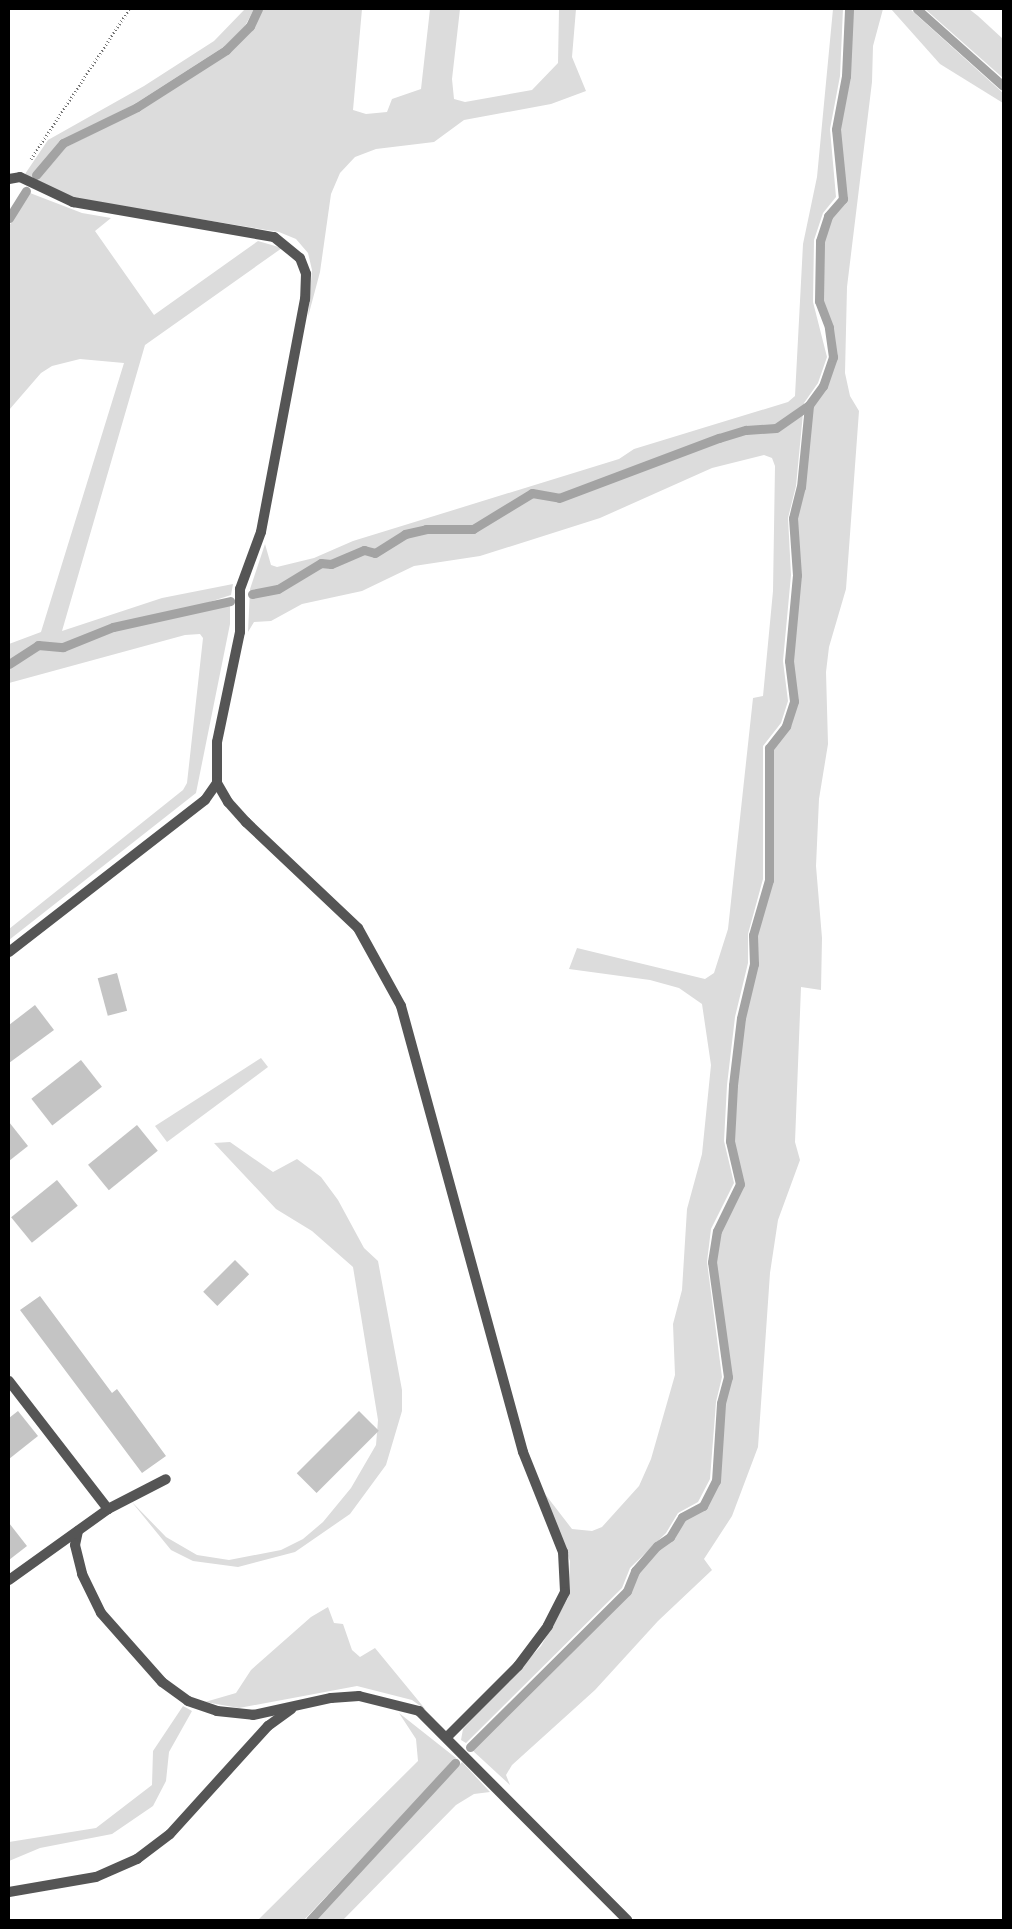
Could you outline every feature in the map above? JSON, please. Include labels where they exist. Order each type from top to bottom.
[{"type":"street","points":[[9,179],[20,177],[73,202],[274,237],[300,258],[306,274],[305,299],[261,532],[240,589],[240,632],[217,742],[217,783],[228,802],[246,822],[358,928],[401,1006],[523,1452],[563,1552],[564,1592],[548,1626],[518,1666],[447,1737]]},
{"type":"street","points":[[9,952],[205,800],[217,783]]},
{"type":"street","points":[[9,1381],[108,1509]]},
{"type":"street","points":[[9,1580],[108,1509],[166,1478]]},
{"type":"street","points":[[78,1531],[75,1545],[82,1574],[101,1612],[162,1682],[188,1701],[217,1711],[253,1715],[331,1698],[378,1700],[419,1711],[447,1737],[627,1920]]},
{"type":"street","points":[[9,1892],[96,1877],[137,1859],[170,1834],[268,1726],[295,1706]]},
{"type":"path","points":[[20,177],[130,9]]},
{"type":"shaded area","points":[[245,9],[254,9],[245,26],[225,46],[133,105],[61,142],[31,178],[25,174],[48,140],[144,86],[214,41]]},
{"type":"shaded area","points":[[262,9],[362,9],[353,110],[366,114],[387,112],[392,99],[421,89],[430,9],[460,9],[452,79],[454,99],[465,102],[532,90],[558,63],[559,9],[576,9],[572,57],[586,91],[551,104],[464,120],[434,142],[376,149],[355,157],[340,173],[331,194],[320,272],[308,317],[312,270],[308,253],[296,239],[279,232],[78,199],[37,182],[66,147],[139,110],[229,53],[254,29]]},
{"type":"shaded area","points":[[833,9],[843,9],[840,76],[830,129],[836,197],[823,213],[814,240],[813,302],[827,357],[818,383],[804,403],[796,486],[788,518],[791,575],[783,661],[788,701],[781,723],[763,746],[763,879],[748,934],[748,963],[735,1017],[727,1085],[724,1141],[734,1183],[711,1229],[707,1262],[722,1377],[716,1402],[710,1479],[698,1502],[678,1513],[666,1533],[630,1568],[622,1588],[466,1743],[461,1740],[463,1729],[541,1646],[568,1598],[570,1561],[545,1494],[572,1529],[592,1531],[602,1527],[639,1486],[651,1459],[675,1375],[673,1324],[682,1290],[687,1209],[702,1154],[711,1065],[702,1004],[679,988],[650,980],[569,969],[577,948],[705,979],[714,973],[728,929],[753,698],[763,696],[773,591],[775,466],[772,458],[764,455],[712,468],[600,518],[480,556],[414,566],[362,591],[302,604],[271,621],[254,622],[248,632],[250,589],[265,544],[271,565],[277,567],[314,558],[353,541],[619,459],[634,449],[788,402],[795,396],[803,244],[817,177]]},
{"type":"shaded area","points":[[852,9],[883,9],[873,46],[872,82],[847,287],[845,373],[850,396],[859,411],[846,589],[829,647],[826,672],[828,744],[819,799],[816,866],[822,938],[821,990],[801,987],[795,1142],[800,1160],[778,1220],[770,1273],[758,1447],[732,1516],[704,1559],[712,1570],[658,1621],[595,1690],[512,1765],[506,1775],[510,1785],[472,1750],[629,1593],[638,1572],[659,1548],[672,1539],[685,1519],[705,1508],[719,1482],[724,1403],[731,1377],[715,1262],[719,1232],[743,1185],[733,1141],[736,1086],[744,1019],[757,964],[756,935],[772,881],[772,749],[789,727],[797,701],[792,660],[800,574],[796,519],[804,488],[812,406],[825,387],[836,358],[831,326],[822,300],[823,241],[830,217],[846,200],[839,129],[849,77]]},
{"type":"shaded area","points":[[891,9],[910,9],[1003,93],[1003,103],[940,64]]},
{"type":"shaded area","points":[[925,9],[969,9],[978,16],[1003,39],[1003,78]]},
{"type":"shaded area","points":[[30,193],[82,213],[111,218],[95,231],[154,315],[258,241],[282,248],[145,345],[62,631],[162,598],[233,584],[231,595],[188,609],[113,624],[63,644],[37,642],[9,661],[9,644],[41,632],[124,363],[80,359],[52,366],[41,373],[9,410],[9,226]]},
{"type":"shaded area","points":[[230,605],[230,624],[196,793],[9,940],[9,929],[183,790],[187,783],[203,638],[200,634],[185,635],[9,683],[9,669],[40,649],[64,651],[114,630]]},
{"type":"shaded area","points":[[261,1058],[268,1067],[167,1142],[155,1126]]},
{"type":"shaded area","points":[[230,1142],[273,1172],[297,1159],[321,1177],[338,1200],[364,1248],[378,1261],[402,1390],[402,1411],[386,1465],[350,1514],[295,1552],[238,1567],[193,1561],[171,1550],[131,1501],[166,1537],[197,1555],[229,1560],[281,1550],[303,1539],[323,1522],[351,1488],[376,1445],[378,1420],[353,1267],[312,1231],[276,1209],[214,1143]]},
{"type":"shaded area","points":[[328,1607],[334,1623],[343,1624],[352,1650],[360,1657],[375,1648],[426,1710],[412,1700],[357,1686],[239,1708],[205,1702],[236,1693],[251,1670],[311,1617]]},
{"type":"shaded area","points":[[183,1706],[192,1711],[169,1752],[166,1781],[153,1806],[112,1834],[40,1848],[9,1861],[9,1842],[96,1828],[152,1785],[153,1751]]},
{"type":"shaded area","points":[[399,1713],[456,1758],[304,1920],[258,1920],[418,1761],[416,1739]]},
{"type":"shaded area","points":[[462,1762],[490,1792],[474,1794],[456,1805],[343,1920],[315,1920]]},
{"type":"building","points":[[117,973],[127,1011],[108,1016],[98,978]]},
{"type":"building","points":[[35,1005],[54,1030],[9,1063],[9,1025]]},
{"type":"building","points":[[81,1060],[102,1087],[52,1126],[31,1099]]},
{"type":"building","points":[[9,1122],[28,1146],[9,1161]]},
{"type":"building","points":[[137,1125],[158,1151],[109,1190],[88,1165]]},
{"type":"building","points":[[57,1180],[78,1206],[32,1243],[11,1217]]},
{"type":"building","points":[[235,1260],[249,1274],[217,1306],[203,1292]]},
{"type":"building","points":[[40,1296],[112,1393],[117,1389],[166,1456],[142,1473],[20,1310]]},
{"type":"building","points":[[18,1411],[38,1436],[9,1459],[9,1418]]},
{"type":"building","points":[[359,1411],[379,1431],[317,1493],[297,1473]]},
{"type":"building","points":[[9,1523],[27,1546],[9,1560]]},
{"type":"waterway","points":[[36,175],[63,143],[137,107],[226,50],[250,26],[258,9]]},
{"type":"waterway","points":[[470,1747],[627,1591],[635,1571],[657,1546],[670,1537],[682,1517],[703,1506],[716,1481],[721,1403],[728,1377],[712,1262],[717,1231],[740,1184],[730,1141],[733,1085],[741,1018],[754,964],[753,935],[769,880],[769,748],[786,726],[794,701],[789,661],[797,575],[793,518],[801,487],[809,405],[823,386],[833,357],[829,327],[819,301],[820,241],[828,216],[843,199],[836,129],[846,76],[849,9]]},
{"type":"waterway","points":[[917,9],[1003,86]]},
{"type":"waterway","points":[[9,218],[26,191]]},
{"type":"waterway","points":[[252,594],[278,589],[321,563],[331,564],[364,550],[375,553],[405,534],[426,529],[473,529],[532,493],[559,498],[719,438],[746,430],[776,428],[809,405]]},
{"type":"waterway","points":[[9,664],[38,645],[63,647],[113,627],[230,601]]},
{"type":"waterway","points":[[310,1920],[455,1763]]}]
